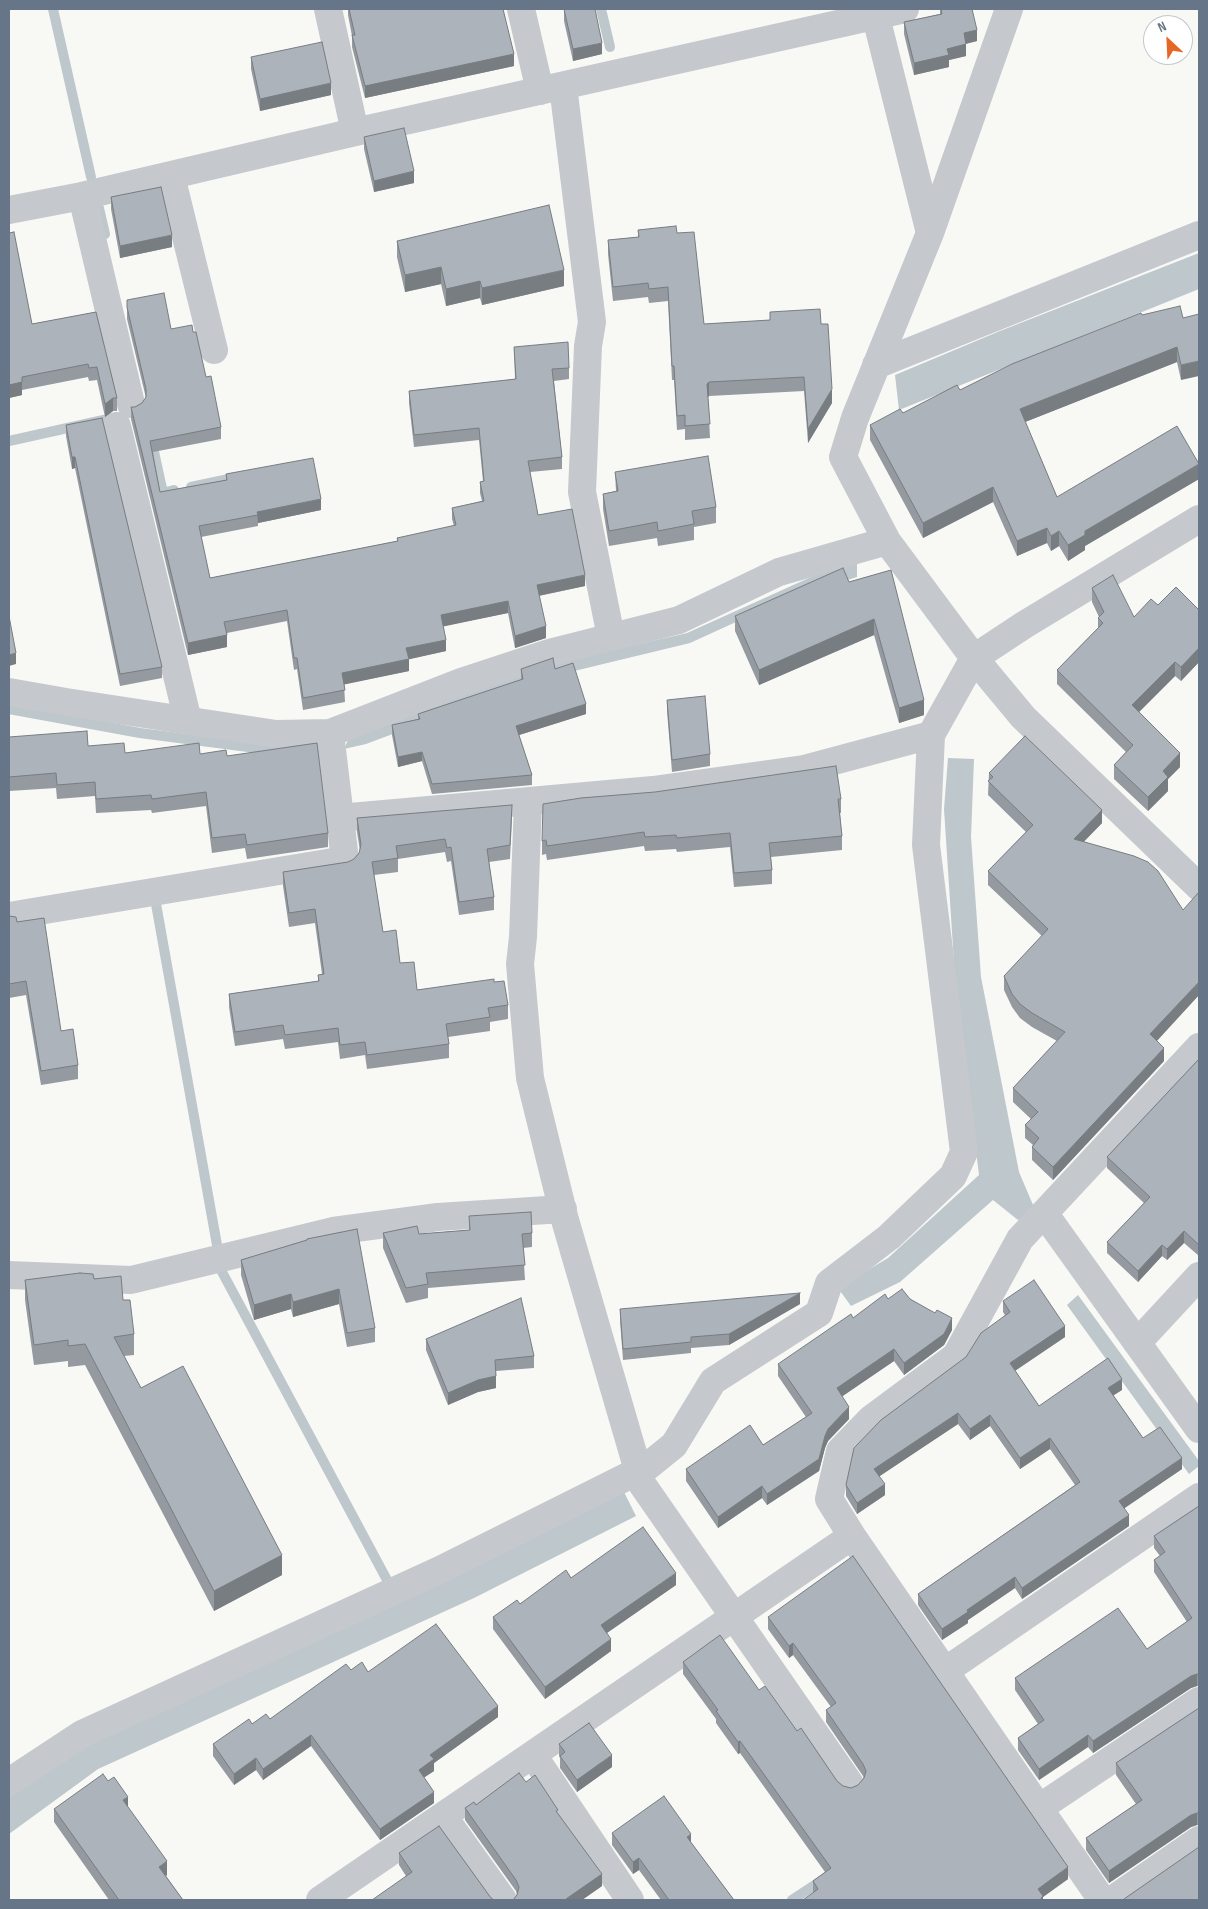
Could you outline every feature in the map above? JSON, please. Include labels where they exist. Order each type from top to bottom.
[{"type":"street","points":[[328,9],[356,132]]},
{"type":"street","points":[[521,9],[552,89],[592,322],[588,346],[582,492],[611,637]]},
{"type":"street","points":[[9,210],[82,196],[356,132],[552,89],[874,12],[905,9]]},
{"type":"street","points":[[1009,9],[930,233],[855,418],[844,457],[887,541],[974,658],[1022,717],[1199,887]]},
{"type":"street","points":[[874,12],[930,233]]},
{"type":"street","points":[[171,176],[214,350]]},
{"type":"street","points":[[82,196],[124,415],[188,721]]},
{"type":"street","points":[[876,364],[1199,235]]},
{"type":"street","points":[[9,1782],[82,1734],[440,1570],[648,1466],[674,1445],[713,1381],[819,1313],[829,1282],[889,1237],[954,1176],[964,1152],[926,844],[931,735],[974,658],[1024,625],[1199,519]]},
{"type":"street","points":[[9,692],[276,734],[330,733],[460,682],[549,653],[679,620],[779,572],[887,541]]},
{"type":"street","points":[[9,916],[345,860],[330,733]]},
{"type":"street","points":[[339,818],[653,790],[804,769],[931,735]]},
{"type":"street","points":[[528,802],[523,937],[520,964],[530,1078],[562,1209],[642,1484],[850,1784]]},
{"type":"street","points":[[1102,1900],[852,1536],[829,1498],[840,1451],[871,1419],[956,1356],[1020,1239],[1199,1047]]},
{"type":"street","points":[[9,1275],[131,1280],[333,1231],[438,1217],[562,1209]]},
{"type":"street","points":[[1044,1213],[1199,1429]]},
{"type":"street","points":[[1137,1343],[1199,1276]]},
{"type":"street","points":[[945,1671],[1199,1497]]},
{"type":"street","points":[[320,1900],[852,1536]]},
{"type":"street","points":[[1039,1808],[1199,1701]]},
{"type":"street","points":[[533,1754],[630,1900]]},
{"type":"street","points":[[443,1816],[503,1900]]},
{"type":"street","points":[[1112,1900],[1199,1840]]},
{"type":"shaded area","points":[[1199,253],[1199,289],[899,410],[895,375],[1000,331]]},
{"type":"shaded area","points":[[857,563],[857,577],[784,600],[690,643],[537,680],[366,744],[344,749],[350,736],[551,664],[687,633],[820,573]]},
{"type":"shaded area","points":[[948,758],[974,759],[971,837],[981,977],[1019,1172],[1036,1212],[1018,1220],[993,1200],[900,1282],[851,1306],[838,1288],[888,1258],[979,1175],[955,978],[944,809]]},
{"type":"shaded area","points":[[1078,1295],[1199,1461],[1199,1466],[1189,1474],[1067,1305]]},
{"type":"shaded area","points":[[623,1490],[636,1516],[474,1598],[98,1769],[9,1834],[9,1797],[89,1744]]},
{"type":"building","points":[[349,9],[503,9],[514,54],[365,86],[352,35],[355,35]]},
{"type":"building","points":[[564,9],[595,9],[602,43],[573,49]]},
{"type":"building","points":[[941,9],[972,9],[977,30],[964,33],[966,44],[947,49],[949,55],[914,63],[904,22],[942,14]]},
{"type":"building","points":[[322,42],[331,83],[260,99],[251,57]]},
{"type":"building","points":[[404,128],[414,171],[374,181],[364,137]]},
{"type":"building","points":[[161,187],[172,235],[120,246],[111,197]]},
{"type":"building","points":[[549,205],[564,270],[482,288],[480,281],[446,289],[441,267],[405,275],[397,241]]},
{"type":"building","points":[[676,226],[677,233],[694,232],[704,324],[770,320],[770,312],[820,309],[821,324],[828,324],[832,389],[808,429],[804,377],[709,382],[707,384],[710,424],[685,426],[685,415],[677,416],[674,366],[672,366],[668,287],[649,289],[648,283],[613,287],[608,240],[639,237],[638,230]]},
{"type":"building","points":[[14,232],[32,324],[96,312],[117,398],[113,398],[105,404],[97,367],[89,368],[88,364],[22,377],[22,382],[9,385],[9,233]]},
{"type":"building","points":[[164,293],[171,329],[192,325],[193,332],[196,332],[206,377],[211,376],[221,427],[150,441],[160,492],[227,480],[226,474],[313,458],[321,499],[257,512],[258,515],[199,526],[210,578],[398,541],[397,538],[456,525],[452,508],[484,501],[480,482],[484,481],[479,428],[414,435],[409,391],[516,379],[514,347],[568,342],[569,368],[552,369],[562,457],[528,461],[538,515],[572,509],[585,575],[537,585],[546,626],[515,636],[508,601],[441,615],[446,640],[406,648],[409,659],[342,673],[345,690],[303,698],[297,658],[294,658],[287,610],[224,622],[227,635],[188,643],[131,407],[142,403],[146,397],[146,389],[127,300]]},
{"type":"building","points":[[1180,306],[1183,318],[1199,314],[1199,361],[1181,365],[1177,347],[1020,409],[1057,497],[1177,426],[1199,464],[1085,531],[1085,535],[1068,545],[1059,531],[1051,536],[1047,528],[1017,541],[993,487],[923,523],[870,425],[900,409],[903,413],[957,385],[960,390],[1012,364],[1141,313],[1142,315]]},
{"type":"building","points":[[102,418],[162,667],[120,674],[75,457],[72,457],[66,425]]},
{"type":"building","points":[[708,456],[716,507],[692,511],[694,524],[658,531],[657,522],[609,531],[603,494],[618,491],[615,472]]},
{"type":"building","points":[[843,568],[849,582],[891,570],[924,700],[899,708],[874,619],[759,670],[735,616]]},
{"type":"building","points":[[1113,575],[1134,617],[1151,599],[1158,605],[1176,587],[1199,610],[1199,648],[1181,667],[1175,662],[1132,705],[1180,753],[1163,771],[1168,777],[1148,797],[1114,765],[1133,745],[1057,670],[1103,623],[1098,618],[1104,612],[1092,588]]},
{"type":"building","points":[[9,616],[16,653],[9,655]]},
{"type":"building","points":[[553,658],[555,669],[573,663],[586,704],[516,726],[532,775],[432,784],[422,752],[398,757],[392,725],[420,719],[418,714],[523,679],[521,669]]},
{"type":"building","points":[[705,696],[710,754],[672,760],[667,700]]},
{"type":"building","points":[[87,731],[88,746],[124,743],[125,753],[199,743],[200,754],[226,750],[227,756],[317,743],[328,833],[247,845],[245,834],[212,838],[206,792],[152,799],[151,795],[96,799],[95,782],[57,785],[56,773],[9,777],[9,737]]},
{"type":"building","points":[[1025,736],[1102,810],[1074,839],[1134,856],[1148,862],[1158,871],[1183,910],[1199,892],[1199,982],[1150,1034],[1164,1048],[1053,1167],[1032,1147],[1039,1138],[1025,1125],[1038,1112],[1013,1088],[1065,1032],[1020,1004],[1012,994],[1004,976],[1048,929],[988,871],[1033,825],[988,781],[993,777],[989,773]]},
{"type":"building","points":[[836,766],[841,799],[838,799],[842,836],[769,843],[772,870],[734,873],[730,833],[677,838],[676,835],[645,837],[644,832],[547,846],[546,840],[542,841],[543,804],[581,798],[655,792]]},
{"type":"building","points":[[512,805],[510,845],[487,849],[494,897],[459,902],[451,847],[447,848],[445,839],[396,846],[398,858],[372,862],[383,932],[396,930],[400,963],[414,962],[417,990],[494,979],[494,982],[504,981],[508,1005],[488,1008],[490,1017],[446,1024],[449,1044],[367,1055],[365,1042],[340,1045],[338,1028],[285,1035],[283,1025],[235,1032],[229,994],[319,981],[318,975],[324,974],[315,909],[289,913],[283,872],[348,862],[354,859],[359,853],[361,845],[357,818]]},
{"type":"building","points":[[9,916],[16,917],[17,922],[44,918],[61,1031],[73,1029],[78,1065],[41,1071],[26,981],[9,984]]},
{"type":"building","points":[[1199,1059],[1199,1245],[1184,1231],[1167,1249],[1162,1245],[1138,1271],[1107,1242],[1150,1197],[1107,1157]]},
{"type":"building","points":[[531,1212],[532,1233],[522,1234],[525,1265],[426,1273],[428,1284],[406,1288],[383,1233],[417,1226],[419,1234],[470,1230],[469,1216]]},
{"type":"building","points":[[357,1229],[375,1328],[347,1333],[339,1289],[293,1302],[291,1294],[254,1305],[241,1260],[307,1239]]},
{"type":"building","points":[[80,1273],[93,1274],[94,1279],[121,1276],[123,1300],[130,1300],[134,1334],[114,1337],[141,1388],[183,1366],[282,1555],[214,1591],[85,1344],[68,1346],[68,1340],[34,1345],[25,1280]]},
{"type":"building","points":[[1034,1280],[1065,1326],[1010,1363],[1039,1406],[1108,1358],[1122,1379],[1108,1388],[1143,1438],[1160,1427],[1182,1458],[1119,1501],[1129,1515],[1022,1588],[1015,1577],[942,1629],[918,1594],[1080,1482],[1050,1438],[1020,1458],[990,1415],[970,1429],[958,1413],[874,1469],[885,1484],[857,1503],[846,1485],[854,1448],[881,1420],[966,1357],[981,1333],[1010,1312],[1003,1301]]},
{"type":"building","points":[[902,1289],[910,1299],[935,1313],[937,1310],[952,1318],[944,1334],[904,1363],[894,1349],[837,1388],[849,1407],[828,1429],[819,1459],[767,1494],[762,1486],[718,1517],[686,1469],[750,1425],[763,1445],[812,1413],[778,1364],[851,1314],[853,1318],[885,1294],[888,1299]]},
{"type":"building","points":[[800,1293],[729,1334],[691,1337],[691,1342],[623,1349],[620,1309]]},
{"type":"building","points":[[521,1298],[534,1356],[495,1360],[496,1376],[478,1380],[448,1393],[426,1339]]},
{"type":"building","points":[[1199,1506],[1199,1674],[1191,1676],[1093,1741],[1088,1735],[1039,1769],[1018,1738],[1044,1720],[1015,1678],[1118,1608],[1147,1649],[1192,1618],[1154,1560],[1165,1552],[1154,1536]]},
{"type":"building","points":[[643,1527],[676,1573],[601,1625],[611,1639],[545,1687],[493,1617],[517,1600],[520,1604],[566,1570],[571,1578]]},
{"type":"building","points":[[853,1556],[1068,1867],[1038,1889],[1043,1896],[1042,1900],[803,1900],[818,1889],[813,1881],[831,1868],[740,1741],[738,1742],[716,1711],[718,1710],[683,1662],[720,1635],[759,1690],[765,1686],[797,1731],[801,1728],[837,1781],[843,1786],[851,1788],[858,1785],[864,1778],[866,1771],[826,1710],[836,1703],[793,1643],[789,1646],[768,1617]]},
{"type":"building","points":[[436,1624],[498,1706],[430,1755],[434,1759],[419,1770],[434,1792],[380,1829],[311,1735],[263,1769],[256,1758],[234,1774],[213,1744],[249,1719],[252,1724],[266,1714],[270,1719],[346,1664],[351,1670],[362,1662],[368,1672]]},
{"type":"building","points":[[1199,1708],[1199,1813],[1191,1815],[1109,1871],[1086,1838],[1142,1800],[1116,1763]]},
{"type":"building","points":[[589,1723],[612,1755],[577,1780],[560,1756],[565,1752],[559,1744]]},
{"type":"building","points":[[519,1773],[526,1782],[535,1775],[558,1810],[556,1811],[602,1874],[567,1900],[513,1900],[517,1895],[519,1887],[516,1880],[465,1808],[474,1802],[476,1805]]},
{"type":"building","points":[[103,1774],[108,1781],[114,1777],[128,1797],[123,1800],[167,1861],[159,1867],[183,1900],[119,1900],[54,1809]]},
{"type":"building","points":[[664,1796],[691,1834],[687,1837],[734,1900],[669,1900],[639,1858],[633,1862],[612,1833]]},
{"type":"building","points":[[439,1826],[494,1900],[372,1900],[412,1872],[399,1853]]},
{"type":"building","points":[[1199,1847],[1199,1900],[1124,1899]]},
{"type":"waterway","points":[[53,9],[91,177]]},
{"type":"waterway","points":[[601,9],[610,47]]},
{"type":"waterway","points":[[99,208],[105,234]]},
{"type":"waterway","points":[[9,441],[117,417]]},
{"type":"waterway","points":[[151,438],[163,493],[174,490]]},
{"type":"waterway","points":[[191,487],[238,477]]},
{"type":"waterway","points":[[9,709],[140,733],[279,751]]},
{"type":"waterway","points":[[156,904],[217,1245]]},
{"type":"waterway","points":[[221,1270],[387,1580]]},
{"type":"waterway","points":[[792,1900],[824,1879]]}]
